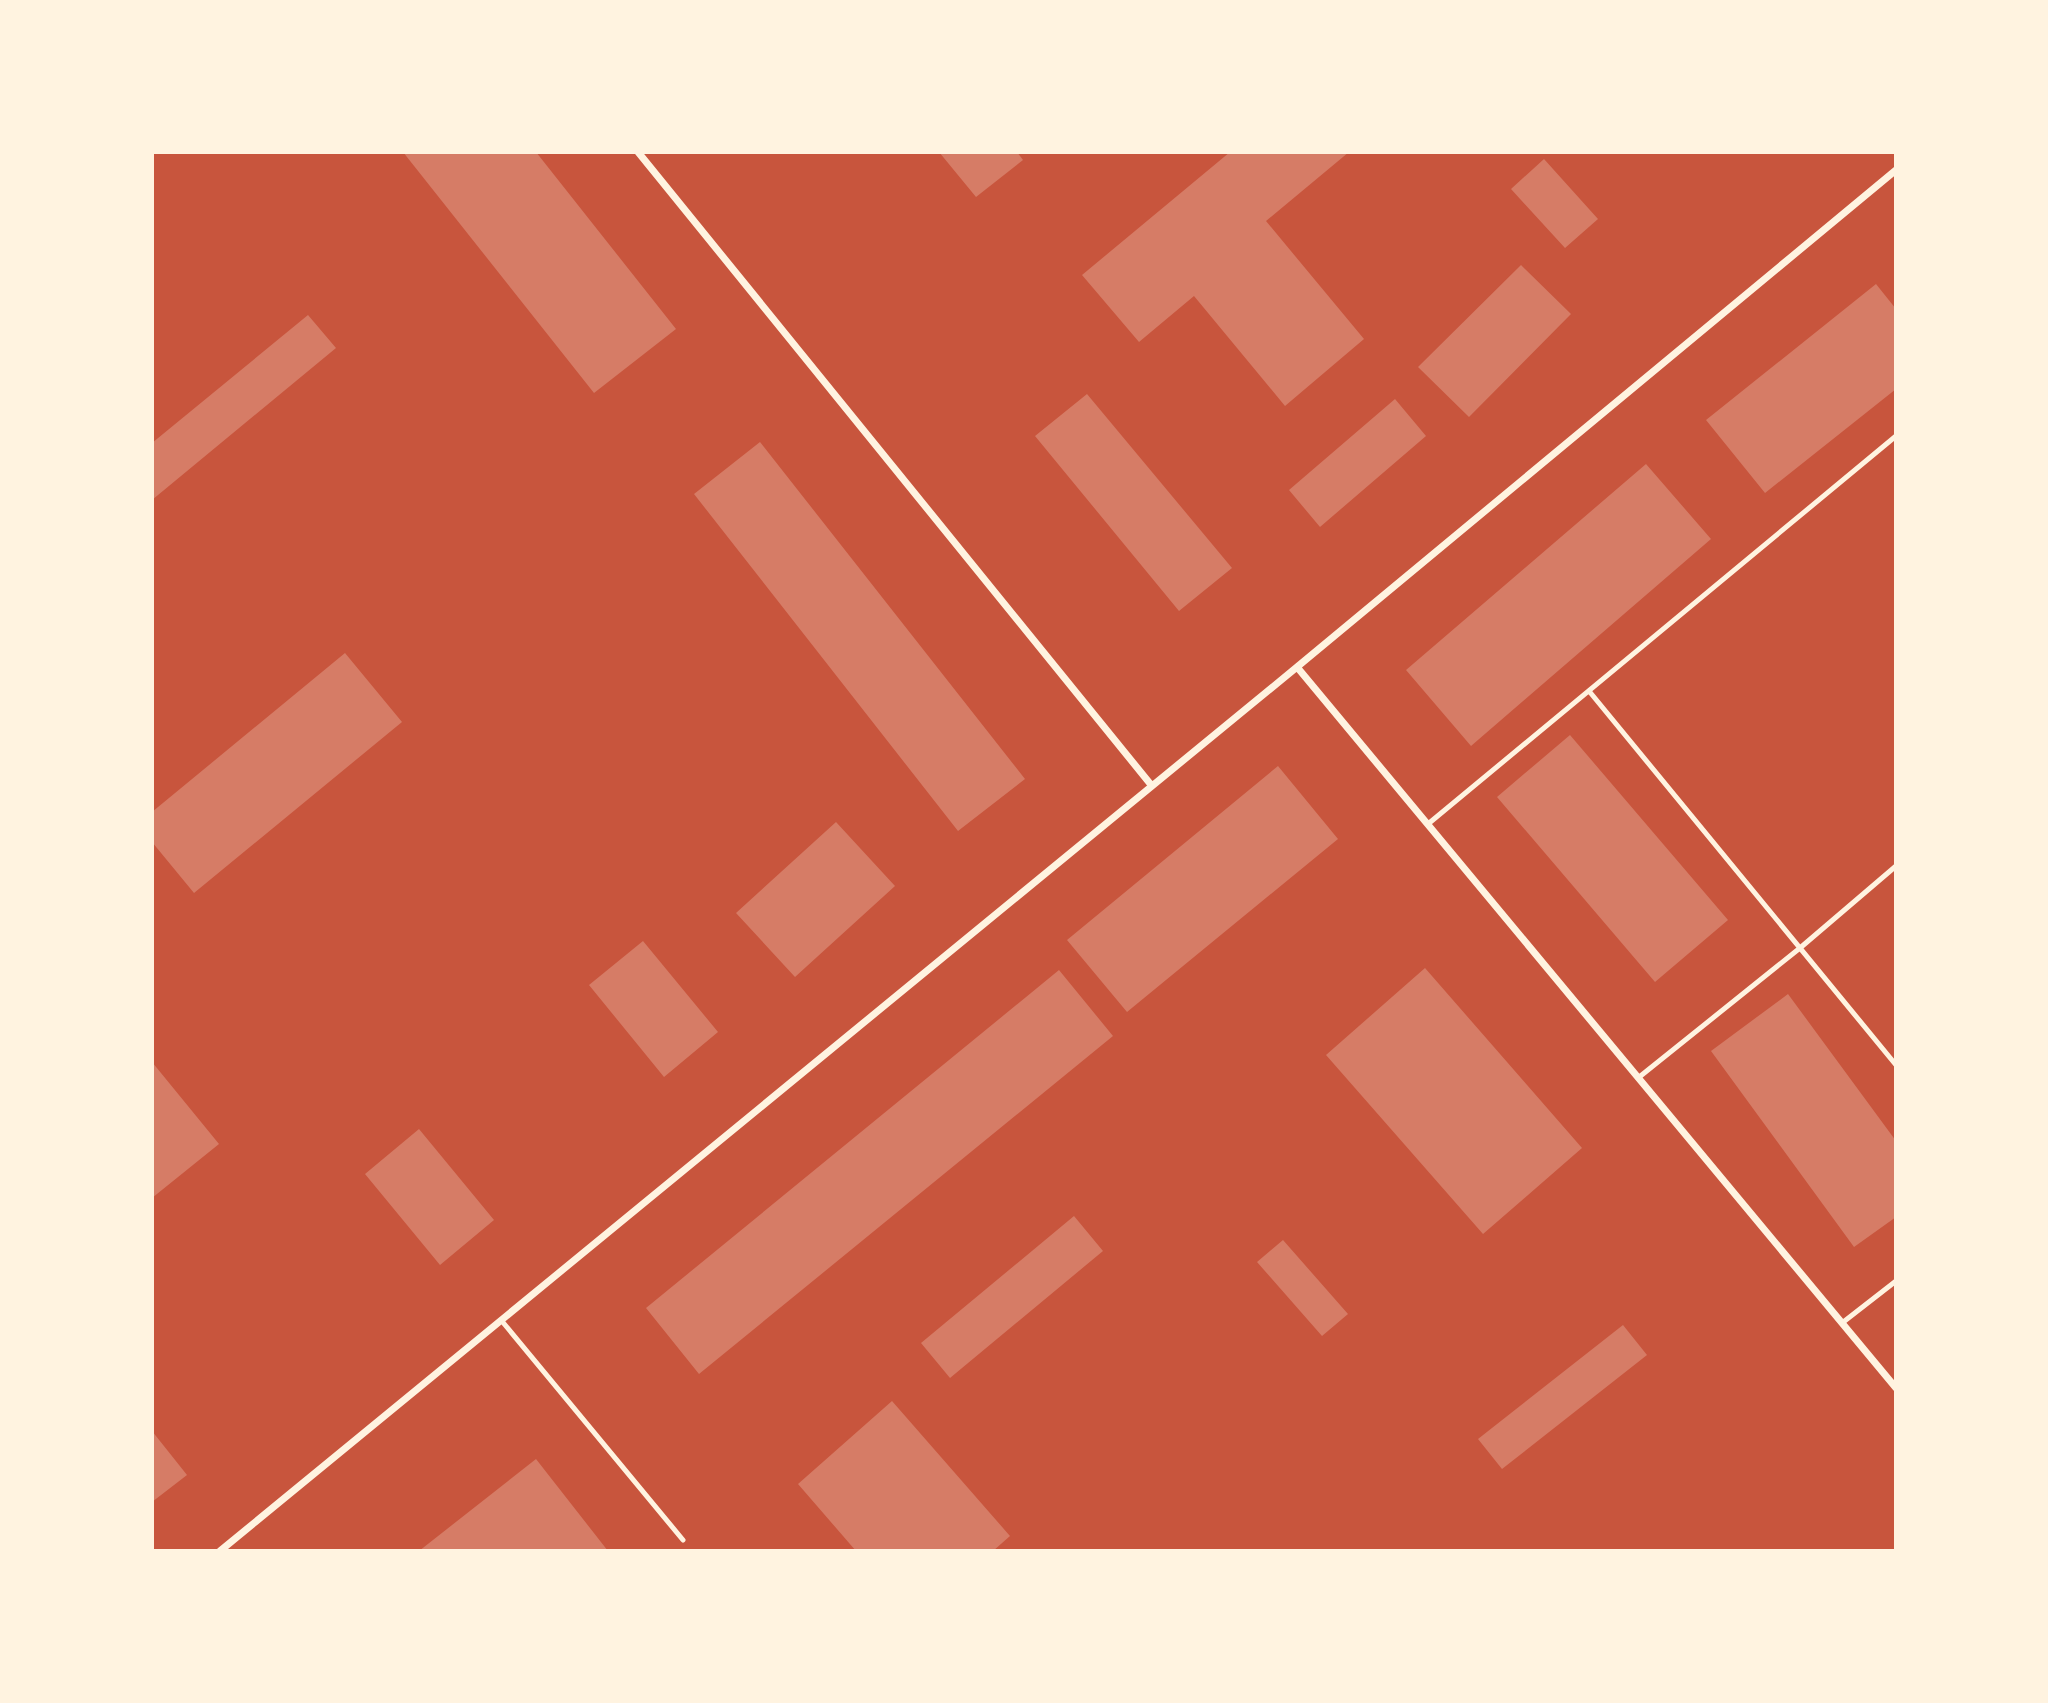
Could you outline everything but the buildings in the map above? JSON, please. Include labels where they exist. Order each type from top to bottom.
[{"type":"street","points":[[638,152],[1152,786]]},
{"type":"street","points":[[220,1551],[1297,667],[1896,170]]},
{"type":"street","points":[[1297,667],[1896,1388]]},
{"type":"lane","points":[[1428,824],[1895,437]]},
{"type":"lane","points":[[1589,691],[1896,1065]]},
{"type":"lane","points":[[1638,1078],[1800,948],[1896,866]]},
{"type":"lane","points":[[1842,1323],[1896,1281]]},
{"type":"lane","points":[[501,1320],[683,1540]]}]
